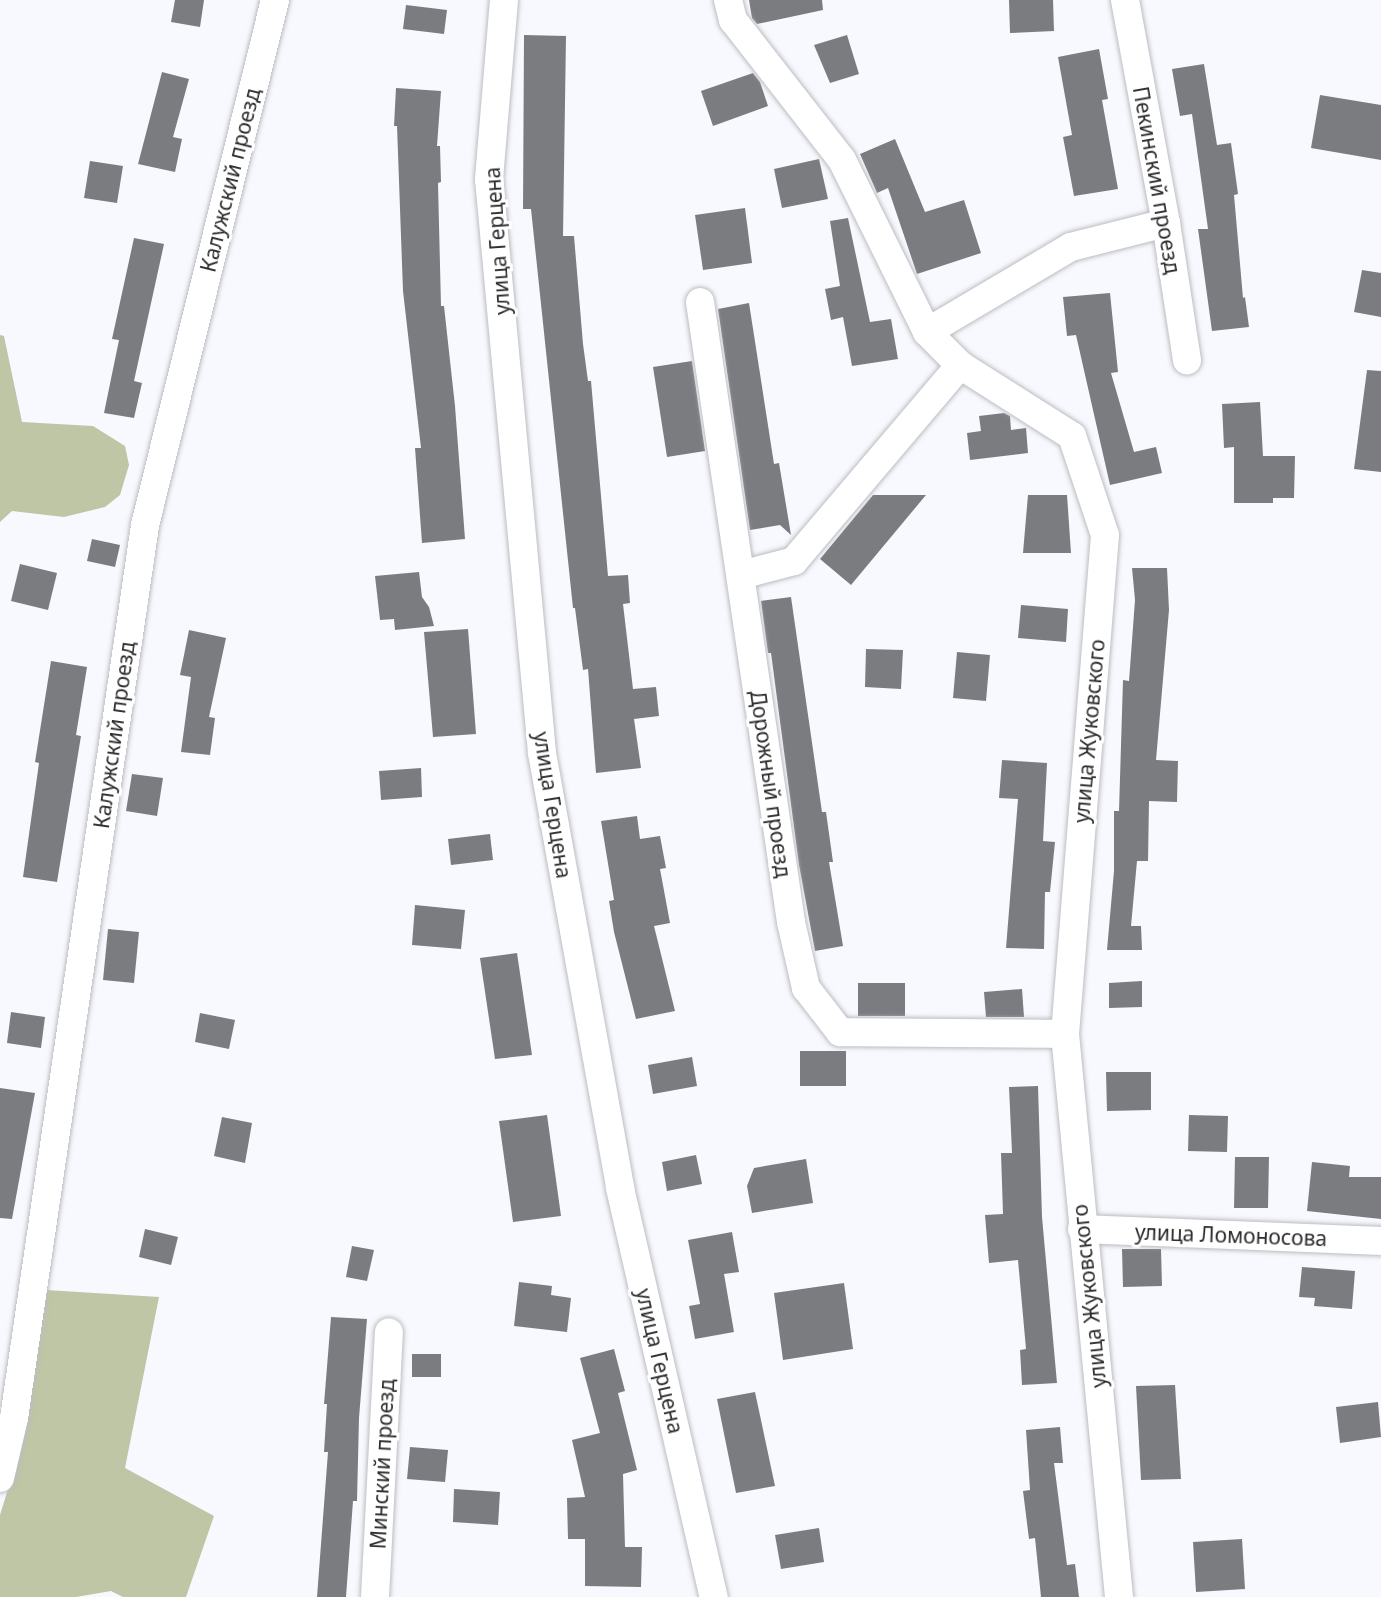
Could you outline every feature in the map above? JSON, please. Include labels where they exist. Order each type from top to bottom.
[{"type":"street","name":"Калужский проезд","points":[[0,1478],[14,1418],[145,525],[275,0]]},
{"type":"street","name":"улица Герцена","points":[[504,0],[489,179],[542,753],[620,1188],[714,1597]]},
{"type":"street","name":"улица Жуковского","points":[[728,0],[733,20],[842,159],[927,332],[960,365],[1072,436],[1105,536],[1065,1034],[1119,1597]]},
{"type":"street","name":"Пекинский проезд","points":[[1125,0],[1166,223],[1187,360]]},
{"type":"street","points":[[927,332],[1071,247],[1166,223]]},
{"type":"street","name":"Дорожный проезд","points":[[700,302],[791,922],[806,988],[840,1032],[1065,1034]]},
{"type":"street","points":[[741,575],[794,561],[960,365]]},
{"type":"street","name":"улица Ломоносова","points":[[1082,1229],[1381,1241]]},
{"type":"street","name":"Минский проезд","points":[[375,1597],[389,1332]]},
{"type":"green space","points":[[0,335],[4,336],[22,422],[93,426],[125,446],[129,465],[120,495],[105,507],[64,517],[12,511],[0,522]]},
{"type":"green space","points":[[46,1290],[159,1297],[125,1468],[214,1516],[186,1597],[123,1597],[111,1591],[76,1597],[0,1597],[0,1515],[25,1434]]},
{"type":"building","points":[[175,0],[204,0],[200,27],[171,22]]},
{"type":"building","points":[[749,0],[822,0],[823,10],[757,24],[752,18]]},
{"type":"building","points":[[1009,0],[1053,0],[1054,31],[1010,33]]},
{"type":"building","points":[[406,5],[447,10],[444,34],[403,29]]},
{"type":"building","points":[[524,35],[566,36],[563,236],[574,236],[583,344],[588,381],[591,381],[608,576],[628,575],[630,603],[623,604],[633,689],[656,687],[659,716],[634,719],[641,768],[596,773],[588,669],[583,670],[573,608],[531,209],[523,209]]},
{"type":"building","points":[[847,35],[859,74],[830,83],[814,45]]},
{"type":"building","points":[[1099,49],[1108,99],[1102,100],[1118,189],[1074,196],[1063,137],[1072,135],[1058,57]]},
{"type":"building","points":[[1204,64],[1217,145],[1231,143],[1238,194],[1234,195],[1243,298],[1245,297],[1249,327],[1212,331],[1198,229],[1208,229],[1192,114],[1180,116],[1172,69]]},
{"type":"building","points":[[162,72],[189,79],[173,137],[182,139],[175,172],[138,164]]},
{"type":"building","points":[[753,73],[760,82],[768,106],[713,126],[701,91]]},
{"type":"building","points":[[396,88],[441,91],[437,146],[440,146],[441,182],[438,183],[441,306],[444,306],[455,406],[465,539],[422,543],[415,448],[421,448],[403,291],[397,126],[394,126]]},
{"type":"building","points":[[1320,95],[1381,105],[1381,160],[1311,148]]},
{"type":"building","points":[[895,139],[925,212],[964,200],[981,253],[917,274],[888,188],[877,193],[860,154]]},
{"type":"building","points":[[819,159],[828,199],[782,208],[774,169]]},
{"type":"building","points":[[90,161],[123,166],[117,203],[84,198]]},
{"type":"building","points":[[745,208],[752,263],[703,270],[695,215]]},
{"type":"building","points":[[848,218],[870,322],[891,319],[898,359],[852,366],[843,317],[831,320],[825,289],[840,286],[830,221]]},
{"type":"building","points":[[134,238],[164,244],[134,381],[142,383],[134,418],[104,413],[119,340],[112,339]]},
{"type":"building","points":[[1362,270],[1381,273],[1381,317],[1354,312]]},
{"type":"building","points":[[1110,293],[1118,372],[1111,373],[1134,452],[1156,447],[1162,473],[1110,485],[1076,335],[1067,336],[1063,297]]},
{"type":"building","points":[[749,303],[774,464],[779,463],[791,535],[780,525],[750,530],[718,309]]},
{"type":"building","points":[[692,361],[705,451],[667,457],[653,367]]},
{"type":"building","points":[[1367,370],[1381,371],[1381,472],[1354,469]]},
{"type":"building","points":[[1260,402],[1263,456],[1295,456],[1294,498],[1273,498],[1273,503],[1234,503],[1234,447],[1224,448],[1222,404]]},
{"type":"building","points":[[1004,413],[1010,416],[1011,430],[1026,428],[1028,453],[970,460],[967,433],[981,431],[979,416]]},
{"type":"building","points":[[873,495],[926,495],[851,585],[820,559]]},
{"type":"building","points":[[1028,495],[1067,495],[1071,553],[1023,553]]},
{"type":"building","points":[[92,539],[120,545],[115,567],[87,561]]},
{"type":"building","points":[[20,564],[57,573],[48,610],[11,601]]},
{"type":"building","points":[[1132,568],[1167,568],[1169,610],[1156,760],[1178,761],[1177,802],[1149,801],[1148,861],[1137,861],[1131,926],[1141,926],[1142,950],[1107,950],[1114,871],[1114,811],[1119,811],[1123,680],[1129,681],[1135,600]]},
{"type":"building","points":[[419,572],[422,597],[429,607],[434,626],[395,630],[394,619],[380,620],[375,576]]},
{"type":"building","points":[[791,597],[822,812],[826,812],[833,862],[829,862],[843,946],[815,951],[799,865],[771,653],[768,653],[761,601]]},
{"type":"building","points":[[1021,605],[1068,609],[1066,642],[1018,638]]},
{"type":"building","points":[[468,629],[476,734],[433,737],[424,632]]},
{"type":"building","points":[[189,630],[226,638],[209,717],[215,718],[210,755],[181,752],[191,677],[180,675]]},
{"type":"building","points":[[866,649],[903,650],[901,689],[865,687]]},
{"type":"building","points":[[957,652],[990,655],[986,701],[953,698]]},
{"type":"building","points":[[51,661],[87,667],[76,735],[81,736],[57,882],[23,877],[39,763],[35,762]]},
{"type":"building","points":[[1002,760],[1047,763],[1043,841],[1055,842],[1050,892],[1045,892],[1044,949],[1006,948],[1018,799],[999,798]]},
{"type":"building","points":[[421,768],[422,797],[381,800],[379,771]]},
{"type":"building","points":[[132,774],[163,778],[157,816],[126,811]]},
{"type":"building","points":[[637,816],[640,839],[660,836],[666,868],[660,869],[670,923],[654,926],[675,1011],[636,1019],[614,932],[609,901],[614,900],[601,821]]},
{"type":"building","points":[[490,834],[493,860],[451,865],[448,839]]},
{"type":"building","points":[[415,905],[465,910],[461,949],[412,945]]},
{"type":"building","points":[[108,929],[139,932],[134,983],[103,980]]},
{"type":"building","points":[[517,953],[532,1055],[495,1059],[480,958]]},
{"type":"building","points":[[1142,981],[1142,1007],[1109,1008],[1109,983]]},
{"type":"building","points":[[858,983],[905,983],[905,1016],[858,1016]]},
{"type":"building","points":[[1022,989],[1024,1017],[986,1017],[984,992]]},
{"type":"building","points":[[11,1012],[45,1017],[41,1048],[7,1043]]},
{"type":"building","points":[[200,1013],[235,1020],[229,1049],[195,1042]]},
{"type":"building","points":[[800,1051],[846,1051],[846,1086],[800,1086]]},
{"type":"building","points":[[692,1057],[697,1086],[653,1094],[648,1065]]},
{"type":"building","points":[[1106,1072],[1151,1072],[1151,1110],[1107,1111]]},
{"type":"building","points":[[1038,1086],[1042,1217],[1057,1383],[1022,1385],[1020,1350],[1026,1349],[1018,1260],[989,1263],[985,1215],[1003,1214],[1001,1153],[1012,1153],[1009,1087]]},
{"type":"building","points":[[0,1088],[35,1093],[12,1219],[0,1218]]},
{"type":"building","points":[[547,1115],[561,1216],[513,1222],[499,1121]]},
{"type":"building","points":[[1189,1115],[1228,1116],[1227,1152],[1188,1151]]},
{"type":"building","points":[[222,1117],[252,1123],[245,1163],[214,1156]]},
{"type":"building","points":[[696,1155],[702,1184],[667,1191],[662,1162]]},
{"type":"building","points":[[1235,1157],[1269,1157],[1268,1208],[1234,1208]]},
{"type":"building","points":[[806,1159],[813,1203],[752,1213],[747,1186],[754,1168]]},
{"type":"building","points":[[1312,1162],[1350,1166],[1349,1177],[1381,1177],[1381,1219],[1307,1211]]},
{"type":"building","points":[[145,1229],[178,1237],[171,1265],[139,1257]]},
{"type":"building","points":[[732,1232],[739,1272],[724,1274],[734,1332],[695,1339],[689,1306],[700,1304],[688,1240]]},
{"type":"building","points":[[352,1246],[374,1250],[367,1281],[346,1277]]},
{"type":"building","points":[[1122,1249],[1161,1249],[1162,1286],[1123,1287]]},
{"type":"building","points":[[1302,1267],[1355,1271],[1352,1309],[1314,1306],[1315,1298],[1299,1297]]},
{"type":"building","points":[[519,1282],[552,1286],[551,1295],[571,1298],[567,1332],[514,1326]]},
{"type":"building","points":[[844,1283],[853,1349],[783,1360],[774,1293]]},
{"type":"building","points":[[331,1317],[367,1319],[359,1418],[357,1501],[353,1501],[346,1597],[317,1597],[328,1452],[324,1452],[327,1404],[324,1404]]},
{"type":"building","points":[[614,1349],[625,1391],[618,1393],[637,1470],[623,1474],[625,1547],[642,1547],[641,1587],[585,1586],[585,1539],[568,1539],[567,1498],[585,1497],[572,1440],[600,1433],[580,1358]]},
{"type":"building","points":[[412,1354],[441,1354],[441,1377],[412,1377]]},
{"type":"building","points":[[1175,1385],[1181,1479],[1141,1480],[1136,1386]]},
{"type":"building","points":[[755,1392],[775,1486],[736,1493],[717,1399]]},
{"type":"building","points":[[1378,1402],[1381,1437],[1340,1443],[1336,1407]]},
{"type":"building","points":[[1060,1427],[1063,1463],[1054,1463],[1067,1565],[1075,1564],[1079,1597],[1041,1597],[1035,1538],[1029,1539],[1023,1491],[1030,1490],[1026,1430]]},
{"type":"building","points":[[410,1447],[448,1450],[445,1482],[407,1479]]},
{"type":"building","points":[[454,1489],[500,1492],[498,1525],[453,1522]]},
{"type":"building","points":[[819,1528],[824,1562],[781,1569],[775,1535]]},
{"type":"building","points":[[1242,1539],[1245,1589],[1196,1592],[1193,1542]]}]
